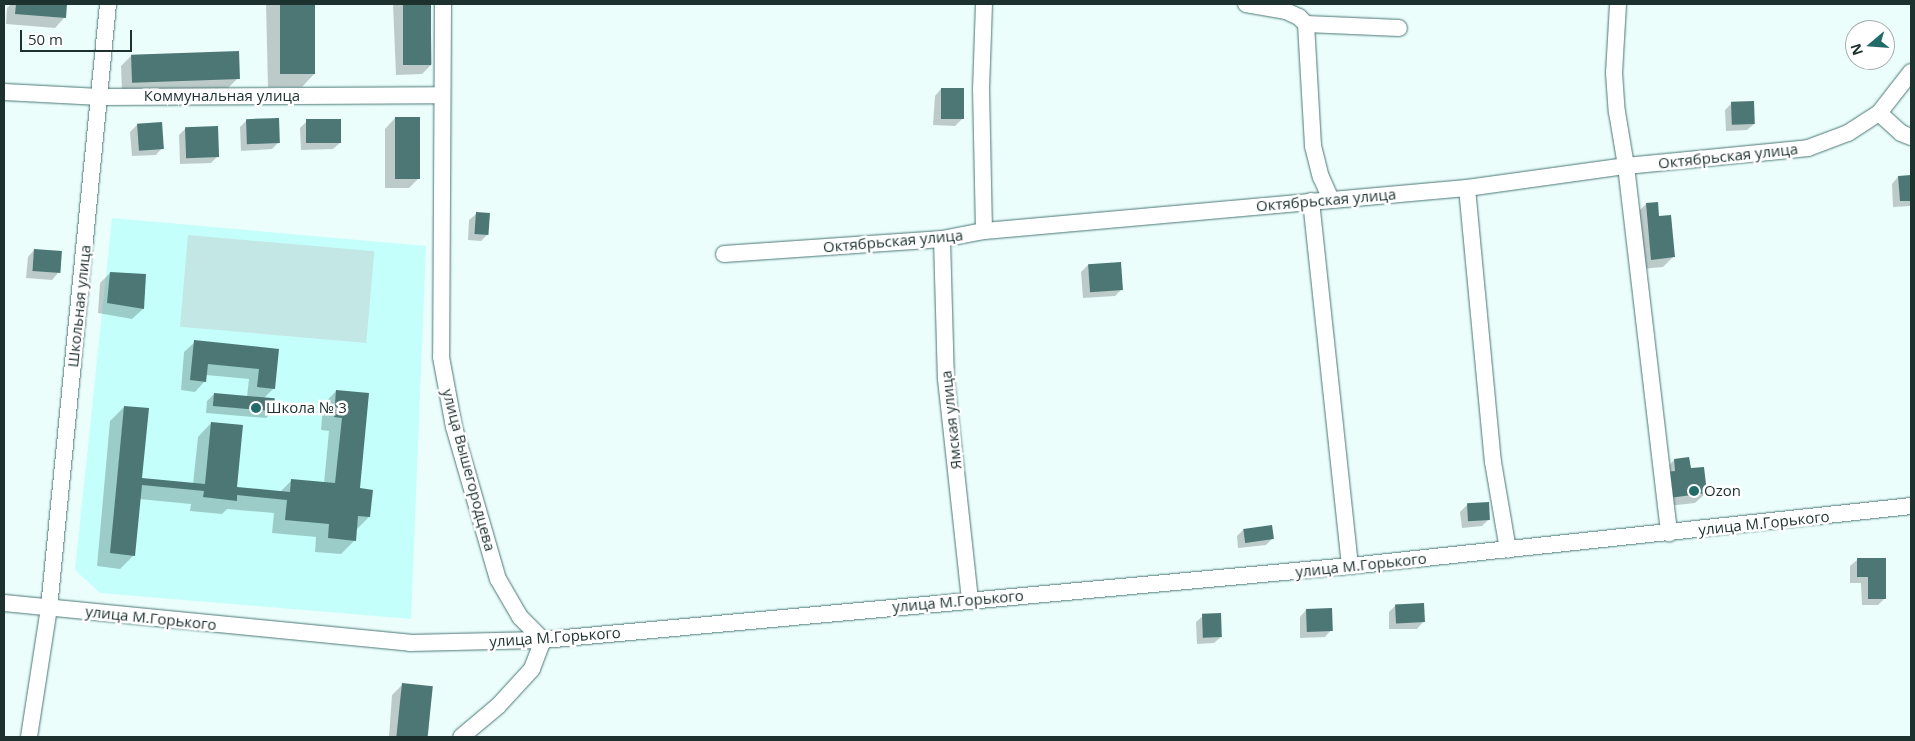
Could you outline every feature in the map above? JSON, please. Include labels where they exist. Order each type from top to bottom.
[{"type":"street","name":"Школьная улица","points":[[29,737],[49,608],[108,4]]},
{"type":"street","name":"улица Вышегородцева","points":[[443,4],[440,95],[439,308],[441,356],[451,410],[498,579],[520,617],[543,640]]},
{"type":"street","points":[[984,4],[980,90],[984,231]]},
{"type":"street","points":[[1246,4],[1286,11],[1300,17],[1306,24],[1313,146],[1321,177],[1331,199]]},
{"type":"street","points":[[1618,4],[1614,73],[1616,112],[1626,166],[1669,533]]},
{"type":"street","points":[[1306,24],[1399,28]]},
{"type":"street","points":[[1911,72],[1880,113],[1901,133],[1911,137]]},
{"type":"street","name":"Коммунальная улица","points":[[4,92],[100,97],[440,95]]},
{"type":"street","name":"Октябрьская улица","points":[[724,254],[942,239],[984,231],[1467,188],[1626,166],[1808,148],[1848,133],[1880,113]]},
{"type":"street","points":[[1467,188],[1493,462],[1508,550]]},
{"type":"street","points":[[1311,201],[1350,566]]},
{"type":"street","name":"Ямская улица","points":[[942,239],[946,379],[970,600]]},
{"type":"street","name":"улица М.Горького","points":[[4,603],[410,643],[543,640],[1350,566],[1911,506]]},
{"type":"street","points":[[461,737],[498,706],[532,668],[543,640]]},
{"type":"shaded area","name":"Школа № 3","points":[[112,218],[426,246],[411,619],[100,593],[75,570]]},
{"type":"shaded area","points":[[188,235],[374,251],[366,343],[180,327]]},
{"type":"building","points":[[16,4],[67,4],[66,18],[15,14]]},
{"type":"building","points":[[280,4],[315,4],[315,74],[280,74]]},
{"type":"building","points":[[403,4],[431,4],[431,65],[403,65]]},
{"type":"building","points":[[239,51],[240,79],[132,83],[131,55]]},
{"type":"building","points":[[941,88],[964,88],[964,119],[941,119]]},
{"type":"building","points":[[1754,101],[1755,124],[1732,125],[1731,102]]},
{"type":"building","points":[[395,117],[420,117],[420,179],[395,179]]},
{"type":"building","points":[[279,118],[280,143],[247,144],[246,119]]},
{"type":"building","points":[[306,119],[341,119],[341,143],[306,143]]},
{"type":"building","points":[[162,122],[164,149],[139,151],[137,124]]},
{"type":"building","points":[[218,126],[219,157],[186,158],[185,127]]},
{"type":"building","points":[[1911,175],[1911,201],[1900,201],[1898,176]]},
{"type":"building","points":[[1658,202],[1659,216],[1671,215],[1675,257],[1651,260],[1646,203]]},
{"type":"building","points":[[476,212],[490,213],[488,235],[474,234]]},
{"type":"building","points":[[34,249],[62,251],[60,273],[32,271]]},
{"type":"building","points":[[1121,262],[1123,290],[1090,292],[1088,264]]},
{"type":"building","points":[[110,272],[146,274],[144,309],[107,303]]},
{"type":"building","points":[[194,340],[279,349],[275,389],[257,387],[259,369],[208,364],[206,382],[190,380]]},
{"type":"building","points":[[336,390],[369,393],[360,488],[373,490],[370,517],[358,516],[356,541],[328,538],[329,524],[285,520],[287,500],[237,495],[237,501],[203,497],[204,491],[142,485],[135,556],[110,553],[124,406],[149,408],[142,478],[205,484],[211,422],[243,425],[237,487],[290,492],[291,479],[335,483],[342,418],[334,417]]},
{"type":"building","points":[[214,393],[275,398],[274,411],[213,406]]},
{"type":"building","points":[[1689,457],[1691,468],[1704,467],[1707,493],[1669,498],[1666,472],[1675,471],[1674,459]]},
{"type":"building","points":[[1489,502],[1490,520],[1468,521],[1467,503]]},
{"type":"building","points":[[1272,525],[1274,539],[1245,543],[1243,529]]},
{"type":"building","points":[[1857,558],[1886,558],[1886,599],[1868,599],[1868,577],[1857,577]]},
{"type":"building","points":[[1424,603],[1425,622],[1396,623],[1395,605]]},
{"type":"building","points":[[1332,608],[1333,631],[1307,632],[1306,609]]},
{"type":"building","points":[[1221,613],[1222,637],[1203,638],[1202,614]]},
{"type":"building","points":[[402,683],[433,686],[427,737],[396,737]]},
{"type":"place","name":"Школа № 3","points":[[256,408]]},
{"type":"place","name":"Ozon","points":[[1694,491]]}]
